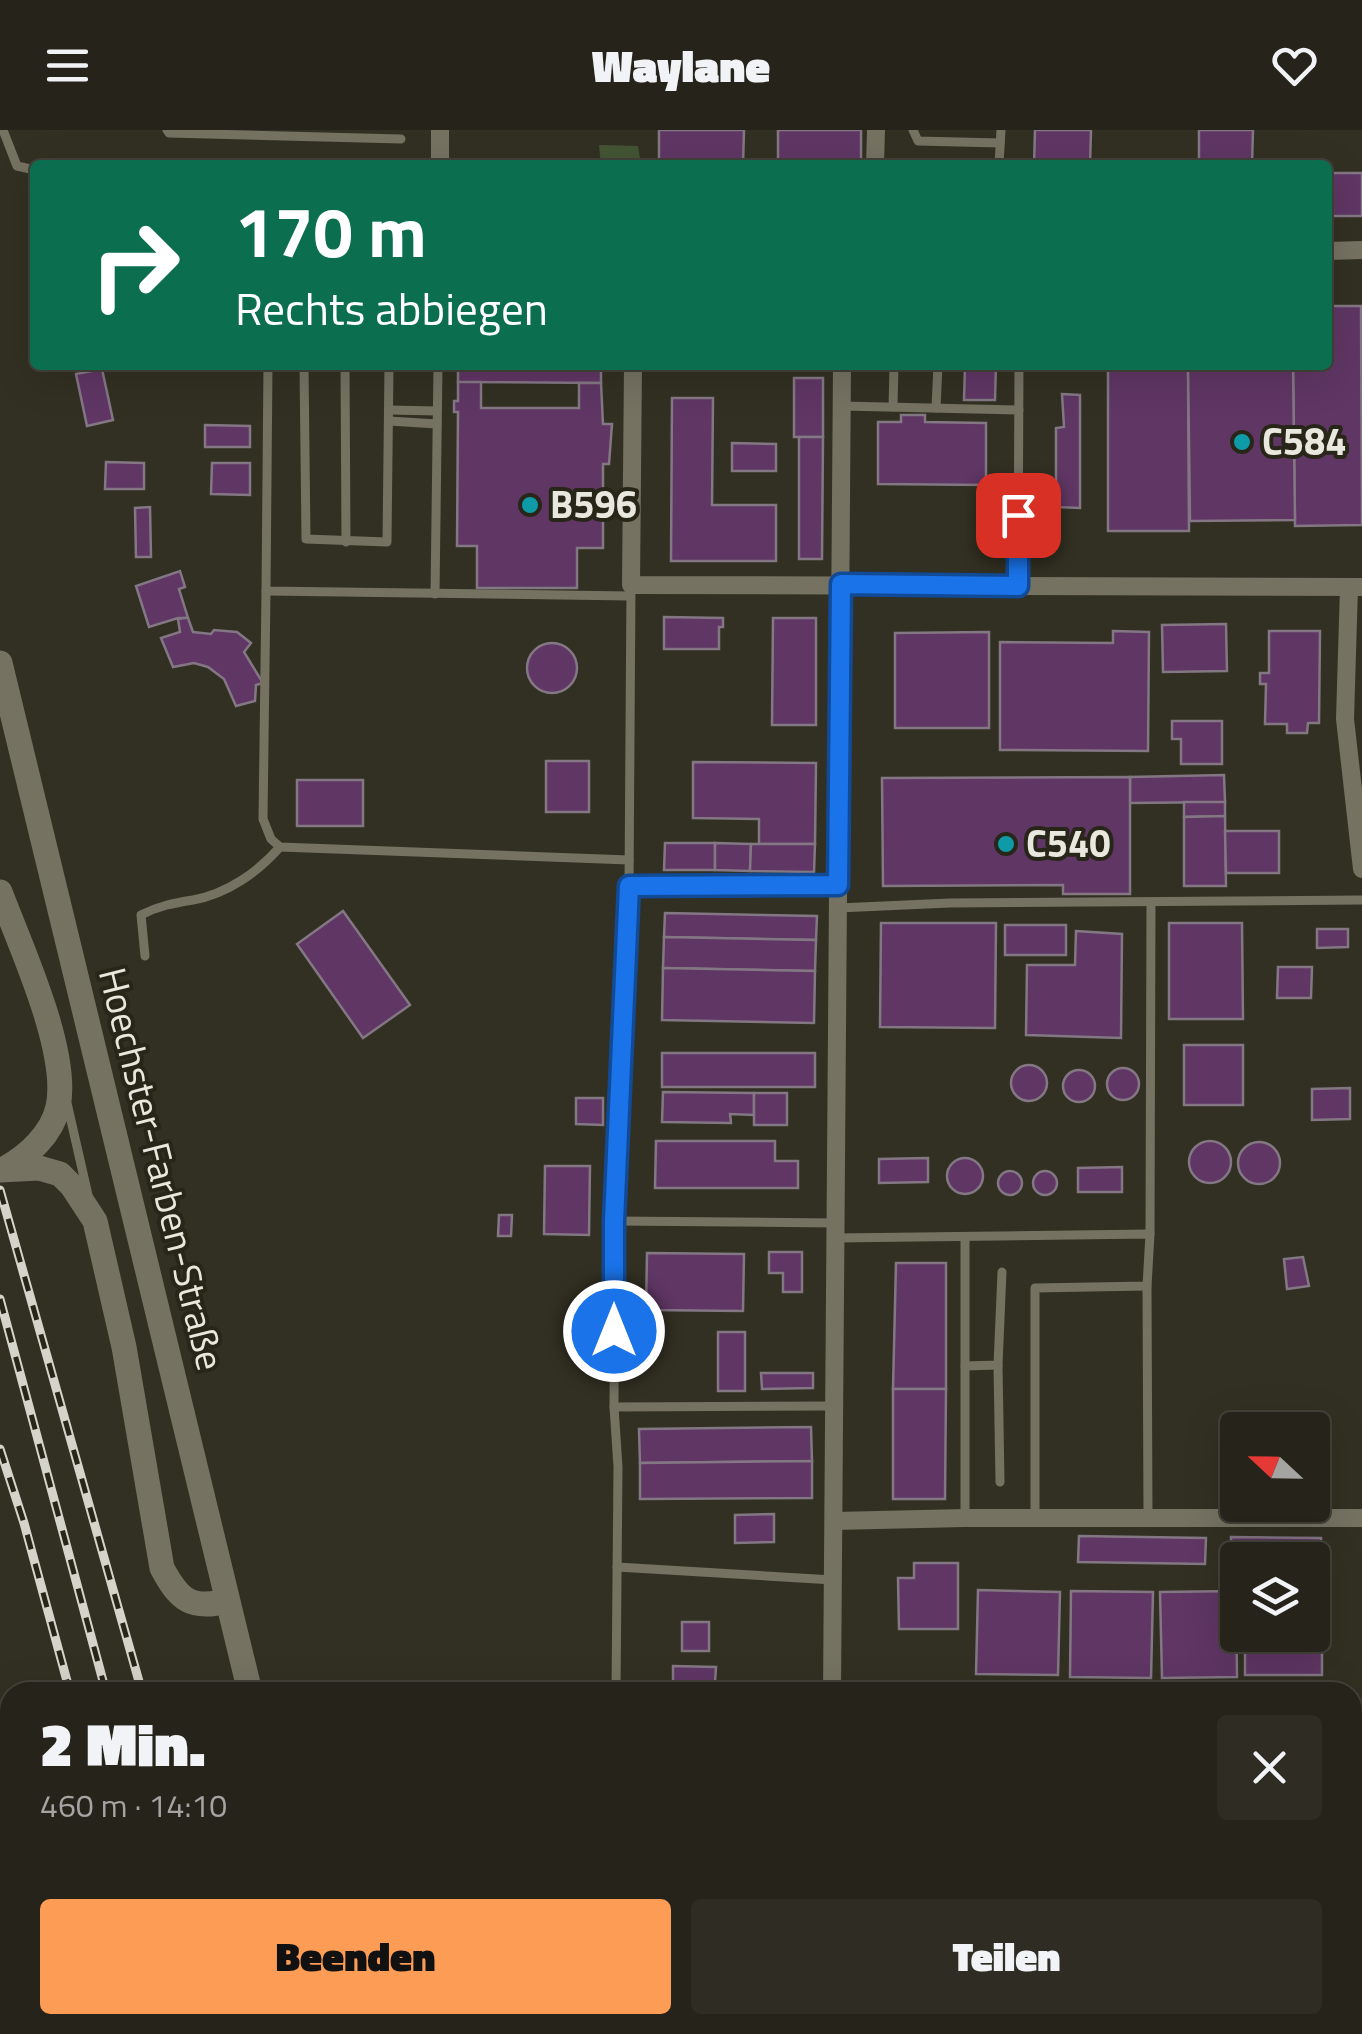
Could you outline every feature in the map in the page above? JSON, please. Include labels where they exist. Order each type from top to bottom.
[{"type":"main road","name":"Hoechster-Farben-Straße","points":[[0,662],[247,1682]]},
{"type":"main road","points":[[0,892],[42,1006],[58,1066],[60,1093],[56,1114],[28,1161],[1,1170]]},
{"type":"main road","points":[[28,1161],[67,1180],[95,1221],[124,1347],[162,1568],[172,1586],[192,1602],[206,1606],[227,1602]]},
{"type":"street","points":[[440,130],[440,160]]},
{"type":"street","points":[[875,160],[876,130]]},
{"type":"street","points":[[1332,250],[1362,250]]},
{"type":"street","points":[[633,370],[630,590],[841,584],[1356,587],[1345,720],[1362,869]]},
{"type":"street","points":[[832,1682],[842,370]]},
{"type":"street","points":[[834,1521],[1362,1518]]},
{"type":"lane","points":[[3,130],[18,166],[30,169]]},
{"type":"lane","points":[[167,130],[169,134],[401,139]]},
{"type":"lane","points":[[913,130],[918,141],[1000,143]]},
{"type":"lane","points":[[999,160],[1001,130]]},
{"type":"lane","points":[[268,370],[263,819],[271,839],[280,847],[629,860]]},
{"type":"lane","points":[[304,370],[304,534],[311,542],[387,542],[389,538],[389,370]]},
{"type":"lane","points":[[345,370],[346,542]]},
{"type":"lane","points":[[435,594],[438,370]]},
{"type":"lane","points":[[892,407],[894,370]]},
{"type":"lane","points":[[936,408],[938,370]]},
{"type":"lane","points":[[1018,586],[1019,370]]},
{"type":"lane","points":[[842,406],[1019,410]]},
{"type":"lane","points":[[389,410],[437,411]]},
{"type":"lane","points":[[389,421],[437,424]]},
{"type":"lane","points":[[266,591],[435,594],[630,590],[629,886],[614,1221],[616,1682]]},
{"type":"lane","points":[[145,956],[140,916],[168,903],[202,898],[243,880],[280,847]]},
{"type":"lane","points":[[629,886],[838,885]]},
{"type":"lane","points":[[838,908],[950,903],[1362,900]]},
{"type":"lane","points":[[1148,1518],[1151,902]]},
{"type":"lane","points":[[58,1066],[95,1221]]},
{"type":"lane","points":[[614,1221],[965,1237],[1150,1234]]},
{"type":"lane","points":[[964,1518],[965,1237]]},
{"type":"lane","points":[[1000,1482],[998,1366],[1002,1272]]},
{"type":"lane","points":[[1036,1518],[1035,1288],[1147,1286]]},
{"type":"lane","points":[[965,1366],[998,1366]]},
{"type":"lane","points":[[614,1407],[834,1406]]},
{"type":"lane","points":[[617,1567],[833,1580]]},
{"type":"green space","points":[[599,145],[638,146],[640,160],[600,160]]},
{"type":"building","points":[[659,130],[744,130],[743,160],[659,160]]},
{"type":"building","points":[[778,130],[861,130],[861,160],[778,160]]},
{"type":"building","points":[[1035,130],[1091,130],[1090,160],[1034,160]]},
{"type":"building","points":[[1199,130],[1253,130],[1252,160],[1199,160]]},
{"type":"building","points":[[1332,173],[1362,173],[1362,216],[1332,216]]},
{"type":"building","name":"C584","points":[[1332,306],[1361,306],[1362,525],[1295,526],[1293,370],[1332,370]]},
{"type":"building","points":[[102,370],[113,420],[87,426],[76,374]]},
{"type":"building","points":[[458,370],[601,370],[601,383],[458,382]]},
{"type":"building","points":[[965,370],[996,370],[995,400],[964,400]]},
{"type":"building","points":[[1108,370],[1188,370],[1189,531],[1108,531]]},
{"type":"building","name":"C584","points":[[1188,370],[1293,370],[1295,520],[1190,521]]},
{"type":"building","points":[[794,378],[823,378],[823,437],[794,437]]},
{"type":"building","name":"B596","points":[[458,382],[481,382],[481,408],[579,408],[579,383],[601,383],[603,424],[612,424],[609,464],[603,464],[603,548],[577,548],[577,588],[477,588],[477,546],[457,546],[458,412],[454,412],[454,401],[458,401]]},
{"type":"building","points":[[1062,394],[1080,395],[1080,508],[1056,507],[1056,428],[1064,427]]},
{"type":"building","points":[[672,398],[713,398],[712,505],[776,505],[776,561],[671,561]]},
{"type":"building","points":[[901,415],[925,415],[925,422],[986,423],[986,485],[878,484],[878,422],[901,422]]},
{"type":"building","points":[[205,425],[250,426],[250,447],[205,447]]},
{"type":"building","points":[[799,437],[823,437],[822,559],[799,559]]},
{"type":"building","points":[[732,443],[776,444],[776,471],[732,471]]},
{"type":"building","points":[[106,462],[144,463],[144,489],[105,489]]},
{"type":"building","points":[[212,463],[250,463],[250,495],[211,494]]},
{"type":"building","points":[[150,507],[151,557],[136,557],[135,508]]},
{"type":"building","points":[[180,571],[185,587],[179,589],[188,618],[149,627],[136,586]]},
{"type":"building","points":[[664,617],[723,618],[719,649],[664,649]]},
{"type":"building","points":[[188,618],[193,632],[237,632],[251,643],[244,652],[263,683],[256,685],[255,701],[236,706],[224,679],[208,667],[194,663],[173,667],[161,638],[180,632],[178,619]]},
{"type":"building","points":[[773,618],[816,618],[816,725],[772,725]]},
{"type":"building","points":[[1226,624],[1227,671],[1163,672],[1162,625]]},
{"type":"building","points":[[1113,631],[1149,632],[1148,751],[1000,750],[1000,642],[1113,643]]},
{"type":"building","points":[[1269,631],[1320,631],[1319,723],[1308,723],[1307,733],[1287,733],[1287,724],[1265,724],[1266,684],[1260,684],[1260,673],[1269,673]]},
{"type":"building","points":[[989,632],[989,728],[895,728],[895,633]]},
{"type":"building","points":[[542,644],[562,644],[576,658],[576,678],[562,692],[542,692],[528,678],[528,658]]},
{"type":"building","points":[[1172,721],[1222,721],[1222,764],[1181,764],[1181,739],[1172,739]]},
{"type":"building","points":[[546,761],[589,761],[589,812],[546,812]]},
{"type":"building","points":[[693,762],[816,763],[815,844],[759,844],[759,819],[693,818]]},
{"type":"building","points":[[1224,775],[1225,802],[1130,803],[1130,777]]},
{"type":"building","name":"C540","points":[[1130,777],[1130,894],[1063,894],[1063,885],[883,886],[882,778]]},
{"type":"building","points":[[297,780],[363,780],[363,826],[297,826]]},
{"type":"building","points":[[1184,802],[1225,802],[1225,816],[1184,817]]},
{"type":"building","points":[[1225,816],[1226,886],[1184,886],[1184,817]]},
{"type":"building","points":[[1225,831],[1279,831],[1279,873],[1226,873]]},
{"type":"building","points":[[665,843],[715,843],[715,870],[664,870]]},
{"type":"building","points":[[715,843],[751,844],[750,871],[715,870]]},
{"type":"building","points":[[751,844],[815,844],[814,872],[750,871]]},
{"type":"building","points":[[343,911],[410,1005],[363,1038],[297,944]]},
{"type":"building","points":[[665,913],[817,916],[816,940],[664,937]]},
{"type":"building","points":[[881,923],[996,923],[995,1028],[880,1027]]},
{"type":"building","points":[[1169,923],[1242,923],[1243,1019],[1169,1019]]},
{"type":"building","points":[[1005,925],[1066,925],[1066,955],[1005,955]]},
{"type":"building","points":[[1317,929],[1348,929],[1348,947],[1317,948]]},
{"type":"building","points":[[1076,931],[1122,934],[1121,1038],[1026,1035],[1027,965],[1075,965]]},
{"type":"building","points":[[664,937],[816,940],[815,971],[663,968]]},
{"type":"building","points":[[1278,967],[1312,967],[1311,998],[1277,998]]},
{"type":"building","points":[[663,968],[815,971],[814,1023],[662,1020]]},
{"type":"building","points":[[1184,1045],[1243,1045],[1243,1105],[1184,1105]]},
{"type":"building","points":[[662,1053],[815,1053],[815,1087],[662,1087]]},
{"type":"building","points":[[1029,1065],[1042,1070],[1047,1083],[1042,1096],[1029,1101],[1016,1096],[1011,1083],[1016,1070]]},
{"type":"building","points":[[1123,1068],[1135,1072],[1139,1084],[1135,1096],[1123,1100],[1111,1096],[1107,1084],[1111,1072]]},
{"type":"building","points":[[1079,1070],[1091,1074],[1095,1086],[1091,1098],[1079,1102],[1067,1098],[1063,1086],[1067,1074]]},
{"type":"building","points":[[1350,1088],[1350,1119],[1312,1120],[1312,1089]]},
{"type":"building","points":[[663,1092],[754,1093],[754,1115],[730,1114],[731,1123],[662,1122]]},
{"type":"building","points":[[754,1093],[787,1093],[787,1125],[754,1125]]},
{"type":"building","points":[[576,1098],[603,1098],[603,1125],[576,1124]]},
{"type":"building","points":[[656,1141],[775,1141],[775,1161],[798,1161],[798,1188],[655,1188]]},
{"type":"building","points":[[1210,1141],[1225,1147],[1231,1162],[1225,1177],[1210,1183],[1195,1177],[1189,1162],[1195,1147]]},
{"type":"building","points":[[1259,1142],[1274,1148],[1280,1163],[1274,1178],[1259,1184],[1244,1178],[1238,1163],[1244,1148]]},
{"type":"building","points":[[928,1158],[928,1182],[879,1183],[879,1159]]},
{"type":"building","points":[[965,1158],[978,1163],[983,1176],[978,1189],[965,1194],[952,1189],[947,1176],[952,1163]]},
{"type":"building","points":[[545,1166],[590,1166],[589,1235],[544,1234]]},
{"type":"building","points":[[1122,1167],[1122,1192],[1078,1192],[1078,1168]]},
{"type":"building","points":[[1005,1171],[1015,1171],[1022,1183],[1015,1195],[1005,1195],[998,1188],[998,1178]]},
{"type":"building","points":[[1045,1171],[1054,1174],[1054,1192],[1045,1195],[1036,1192],[1033,1183],[1036,1174]]},
{"type":"building","points":[[499,1215],[512,1215],[511,1236],[498,1236]]},
{"type":"building","points":[[769,1252],[802,1252],[802,1292],[783,1292],[783,1273],[769,1273]]},
{"type":"building","points":[[647,1253],[744,1254],[743,1311],[646,1310]]},
{"type":"building","points":[[1303,1257],[1309,1286],[1287,1289],[1284,1259]]},
{"type":"building","points":[[896,1263],[946,1263],[946,1389],[893,1389]]},
{"type":"building","points":[[718,1332],[745,1332],[745,1391],[718,1391]]},
{"type":"building","points":[[761,1373],[813,1373],[813,1388],[762,1389]]},
{"type":"building","points":[[893,1389],[946,1389],[945,1499],[893,1499]]},
{"type":"building","points":[[811,1427],[812,1461],[640,1463],[639,1429]]},
{"type":"building","points":[[812,1461],[812,1498],[640,1499],[640,1463]]},
{"type":"building","points":[[774,1514],[774,1542],[735,1543],[735,1515]]},
{"type":"building","points":[[1079,1536],[1206,1538],[1205,1564],[1078,1562]]},
{"type":"building","points":[[1231,1537],[1321,1538],[1321,1542],[1231,1542]]},
{"type":"building","points":[[914,1563],[958,1563],[958,1629],[899,1629],[898,1578],[914,1578]]},
{"type":"building","points":[[978,1590],[1060,1592],[1058,1675],[976,1674]]},
{"type":"building","points":[[1071,1591],[1153,1592],[1151,1678],[1070,1677]]},
{"type":"building","points":[[1220,1591],[1220,1652],[1237,1652],[1237,1677],[1162,1678],[1160,1592]]},
{"type":"building","points":[[682,1622],[709,1622],[709,1651],[682,1651]]},
{"type":"building","points":[[1245,1652],[1322,1652],[1322,1675],[1245,1675]]},
{"type":"building","points":[[673,1666],[716,1667],[715,1682],[673,1682]]},
{"type":"railway","points":[[0,1190],[139,1682]]},
{"type":"railway","points":[[0,1299],[103,1682]]},
{"type":"railway","points":[[0,1449],[67,1682]]},
{"type":"place","name":"C584","points":[[1242,442]]},
{"type":"place","name":"B596","points":[[530,505]]},
{"type":"place","name":"C540","points":[[1006,844]]},
{"type":"route","points":[[614,1331],[614,1221],[629,886],[838,885],[841,584],[1018,586],[1018,515]]}]
